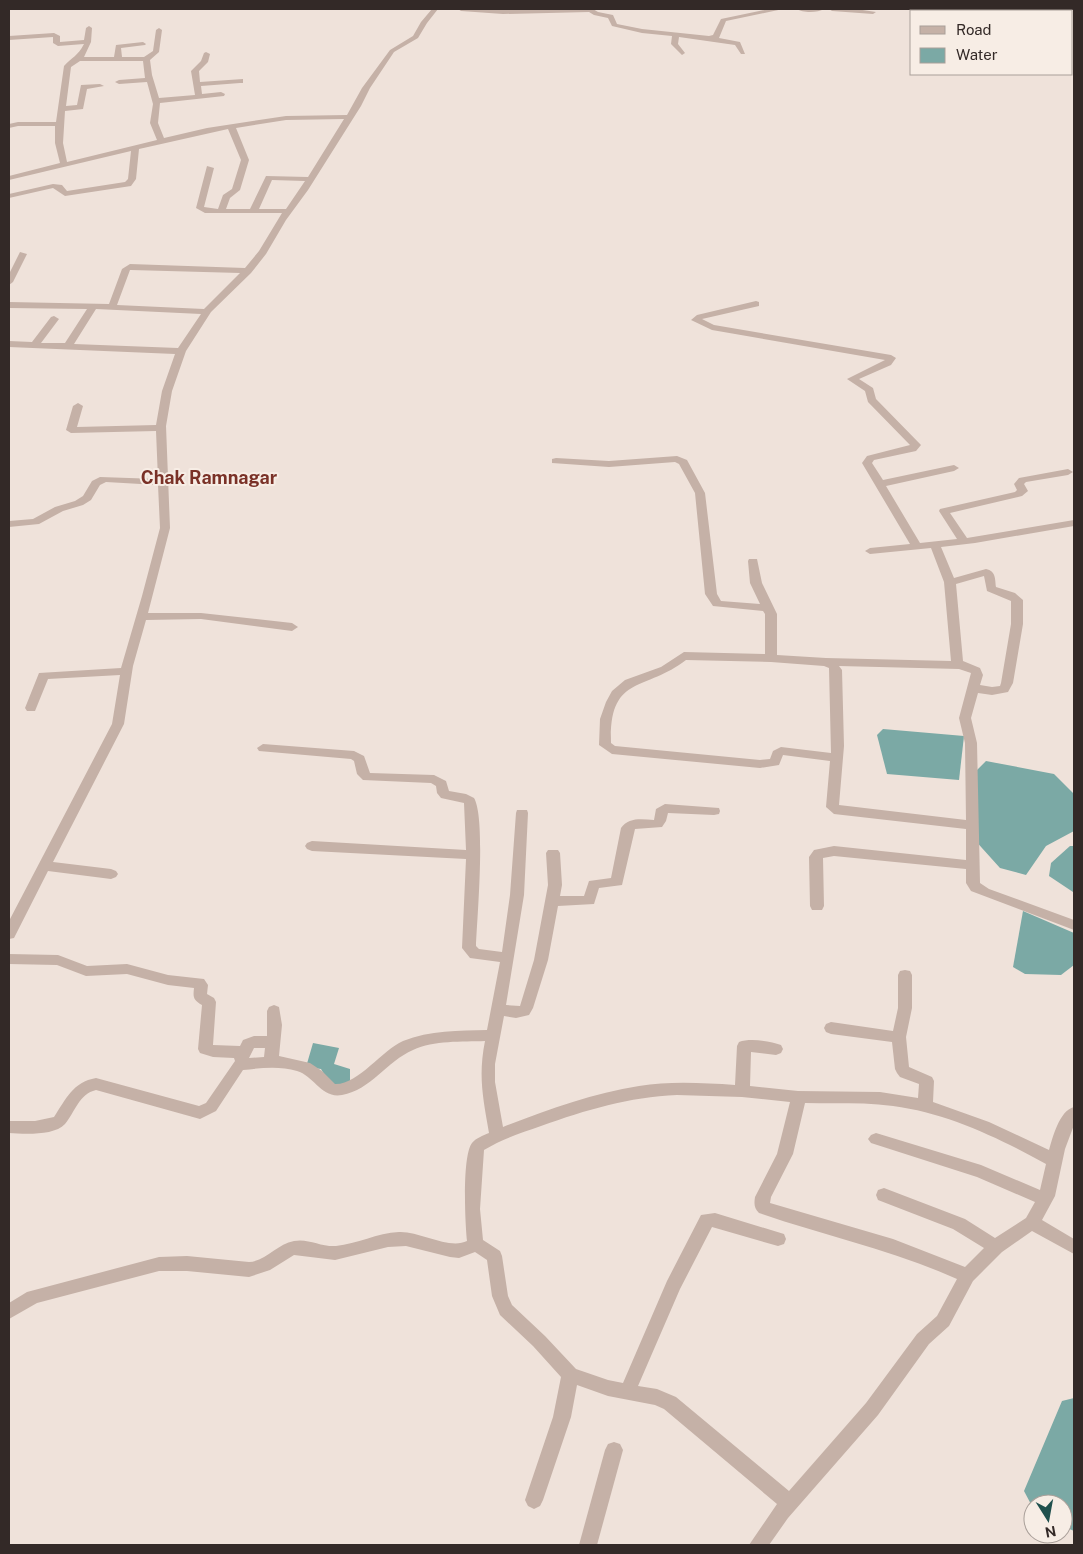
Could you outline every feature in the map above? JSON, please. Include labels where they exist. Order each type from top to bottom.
[{"type":"street","points":[[9,934],[118,724],[126,671],[165,528],[166,504],[163,482],[162,428],[167,391],[181,351],[207,312],[263,252],[357,106],[366,88],[392,51],[416,37],[435,9]]},
{"type":"street","points":[[461,9],[503,12],[592,9],[596,14],[611,16],[612,23],[619,26],[738,43],[743,53]]},
{"type":"street","points":[[709,38],[716,36],[723,20],[780,9]]},
{"type":"street","points":[[800,9],[821,9]]},
{"type":"street","points":[[832,9],[873,12]]},
{"type":"street","points":[[79,59],[88,42],[89,28]]},
{"type":"street","points":[[64,164],[59,143],[59,124],[68,66],[79,59],[146,59],[156,52],[158,30]]},
{"type":"street","points":[[9,38],[54,35],[57,36],[56,43],[88,42]]},
{"type":"street","points":[[676,35],[674,44],[682,53]]},
{"type":"street","points":[[118,59],[118,46],[143,44]]},
{"type":"street","points":[[200,96],[195,70],[204,62],[206,54]]},
{"type":"street","points":[[146,59],[149,80],[156,101],[157,109],[154,123],[161,141]]},
{"type":"street","points":[[119,82],[149,80]]},
{"type":"street","points":[[197,84],[240,80]]},
{"type":"street","points":[[62,110],[80,107],[84,87],[100,86]]},
{"type":"street","points":[[156,101],[221,94]]},
{"type":"street","points":[[9,178],[231,126],[286,118],[350,117]]},
{"type":"street","points":[[9,126],[18,124],[59,124]]},
{"type":"street","points":[[221,212],[226,197],[236,190],[245,160],[231,126]]},
{"type":"street","points":[[9,196],[53,186],[58,187],[65,194],[128,184],[132,179],[135,148]]},
{"type":"street","points":[[210,168],[200,208],[205,211],[288,211]]},
{"type":"street","points":[[250,211],[256,207],[269,178],[310,179]]},
{"type":"street","points":[[9,282],[23,254]]},
{"type":"street","points":[[112,307],[126,269],[130,267],[248,270]]},
{"type":"street","points":[[756,304],[700,317],[696,320],[712,327],[891,358],[888,363],[852,379],[870,390],[871,400],[916,445],[912,449],[867,460],[868,466],[918,546]]},
{"type":"street","points":[[9,305],[112,307],[207,312]]},
{"type":"street","points":[[67,346],[93,307]]},
{"type":"street","points":[[35,345],[54,319]]},
{"type":"street","points":[[9,344],[181,351]]},
{"type":"street","points":[[78,406],[71,430],[162,428]]},
{"type":"street","points":[[556,462],[609,464],[682,460],[700,493],[711,594],[716,604],[767,608]]},
{"type":"street","points":[[879,484],[901,481],[954,468]]},
{"type":"street","points":[[964,541],[944,513],[946,510],[1018,494],[1023,491],[1019,484],[1023,480],[1068,472]]},
{"type":"street","points":[[9,524],[35,522],[59,509],[79,503],[87,498],[96,484],[104,479],[163,482]]},
{"type":"street","points":[[870,551],[964,541],[1074,523]]},
{"type":"street","points":[[935,544],[950,582],[956,662],[960,665]]},
{"type":"street","points":[[753,561],[756,584],[767,608],[772,614],[771,658]]},
{"type":"street","points":[[950,582],[986,572],[989,574],[991,589],[1013,595],[1017,600],[1017,624],[1007,682],[1004,689],[999,691],[973,688]]},
{"type":"street","points":[[142,617],[201,616],[292,627]]},
{"type":"street","points":[[837,758],[781,752],[776,754],[774,762],[760,764],[612,750],[605,745],[605,736],[610,706],[615,695],[628,683],[662,671],[684,656],[960,665],[976,671],[965,718],[971,743],[972,865],[976,888],[1074,925]]},
{"type":"street","points":[[826,662],[833,666],[837,680],[837,758],[832,807],[839,811],[972,825]]},
{"type":"street","points":[[31,708],[44,676],[52,674],[126,671]]},
{"type":"street","points":[[263,748],[348,754],[360,759],[363,774],[367,777],[439,781],[442,784],[445,795],[466,798],[470,801],[472,809],[473,855],[469,948],[475,954],[508,958]]},
{"type":"street","points":[[552,900],[588,902],[594,884],[613,884],[617,882],[629,825],[636,823],[657,824],[660,821],[661,812],[665,808],[714,811]]},
{"type":"street","points":[[497,1136],[488,1082],[488,1064],[508,958],[519,877],[522,813]]},
{"type":"street","points":[[312,846],[473,855]]},
{"type":"street","points":[[817,906],[816,857],[820,853],[834,851],[972,865]]},
{"type":"street","points":[[497,1010],[516,1012],[524,1011],[526,1008],[541,960],[552,900],[554,885],[553,853]]},
{"type":"street","points":[[44,866],[111,874]]},
{"type":"street","points":[[9,959],[58,960],[86,971],[127,969],[168,980],[199,983],[201,986],[200,997],[209,1002],[205,1048],[213,1052],[241,1058],[294,1064],[313,1072],[326,1087],[341,1090],[352,1086],[396,1051],[408,1046],[433,1040],[494,1035]]},
{"type":"street","points":[[905,975],[905,1008],[899,1037],[903,1071],[927,1081],[925,1106]]},
{"type":"street","points":[[271,1062],[274,1042],[274,1011]]},
{"type":"street","points":[[832,1028],[899,1037]]},
{"type":"street","points":[[9,1127],[40,1128],[54,1124],[59,1121],[82,1088],[90,1084],[96,1084],[200,1113],[211,1107],[251,1042],[274,1042]]},
{"type":"street","points":[[742,1091],[744,1046],[776,1049]]},
{"type":"street","points":[[475,1244],[472,1209],[478,1146],[497,1136],[585,1106],[640,1092],[742,1091],[799,1097],[870,1096],[892,1099],[925,1106],[997,1133],[1055,1161]]},
{"type":"street","points":[[799,1097],[787,1149],[763,1197],[762,1205],[765,1208],[796,1218],[927,1258],[966,1276]]},
{"type":"street","points":[[758,1545],[790,1503],[872,1409],[923,1339],[943,1321],[966,1276],[1014,1232],[1032,1223],[1045,1199],[1057,1149],[1072,1121]]},
{"type":"street","points":[[876,1138],[981,1172],[1045,1199]]},
{"type":"street","points":[[884,1195],[960,1224],[996,1247]]},
{"type":"street","points":[[626,1392],[677,1279],[707,1220],[715,1220],[778,1239]]},
{"type":"street","points":[[1032,1223],[1074,1247]]},
{"type":"street","points":[[9,1312],[34,1297],[159,1264],[177,1262],[242,1270],[264,1266],[293,1248],[333,1254],[394,1239],[408,1239],[451,1251],[470,1248],[475,1244]]},
{"type":"street","points":[[475,1244],[494,1256],[500,1296],[506,1310],[539,1341],[570,1376],[608,1388],[657,1397],[670,1403],[790,1503]]},
{"type":"street","points":[[534,1500],[562,1418],[570,1376]]},
{"type":"street","points":[[588,1545],[614,1450]]},
{"type":"water","points":[[883,729],[964,736],[959,780],[887,774],[877,735]]},
{"type":"water","points":[[986,761],[1054,774],[1074,794],[1074,831],[1046,846],[1026,875],[1000,868],[973,838],[975,772]]},
{"type":"water","points":[[1070,846],[1074,846],[1073,892],[1049,876],[1051,863]]},
{"type":"water","points":[[1023,911],[1074,933],[1074,965],[1061,975],[1025,974],[1013,967]]},
{"type":"water","points":[[313,1043],[339,1048],[334,1064],[350,1069],[350,1085],[331,1086],[321,1069],[306,1067]]},
{"type":"water","points":[[1074,1398],[1074,1531],[1073,1494],[1026,1494],[1024,1491],[1062,1401]]},
{"type":"district","name":"Chak Ramnagar","points":[[209,477]]}]
